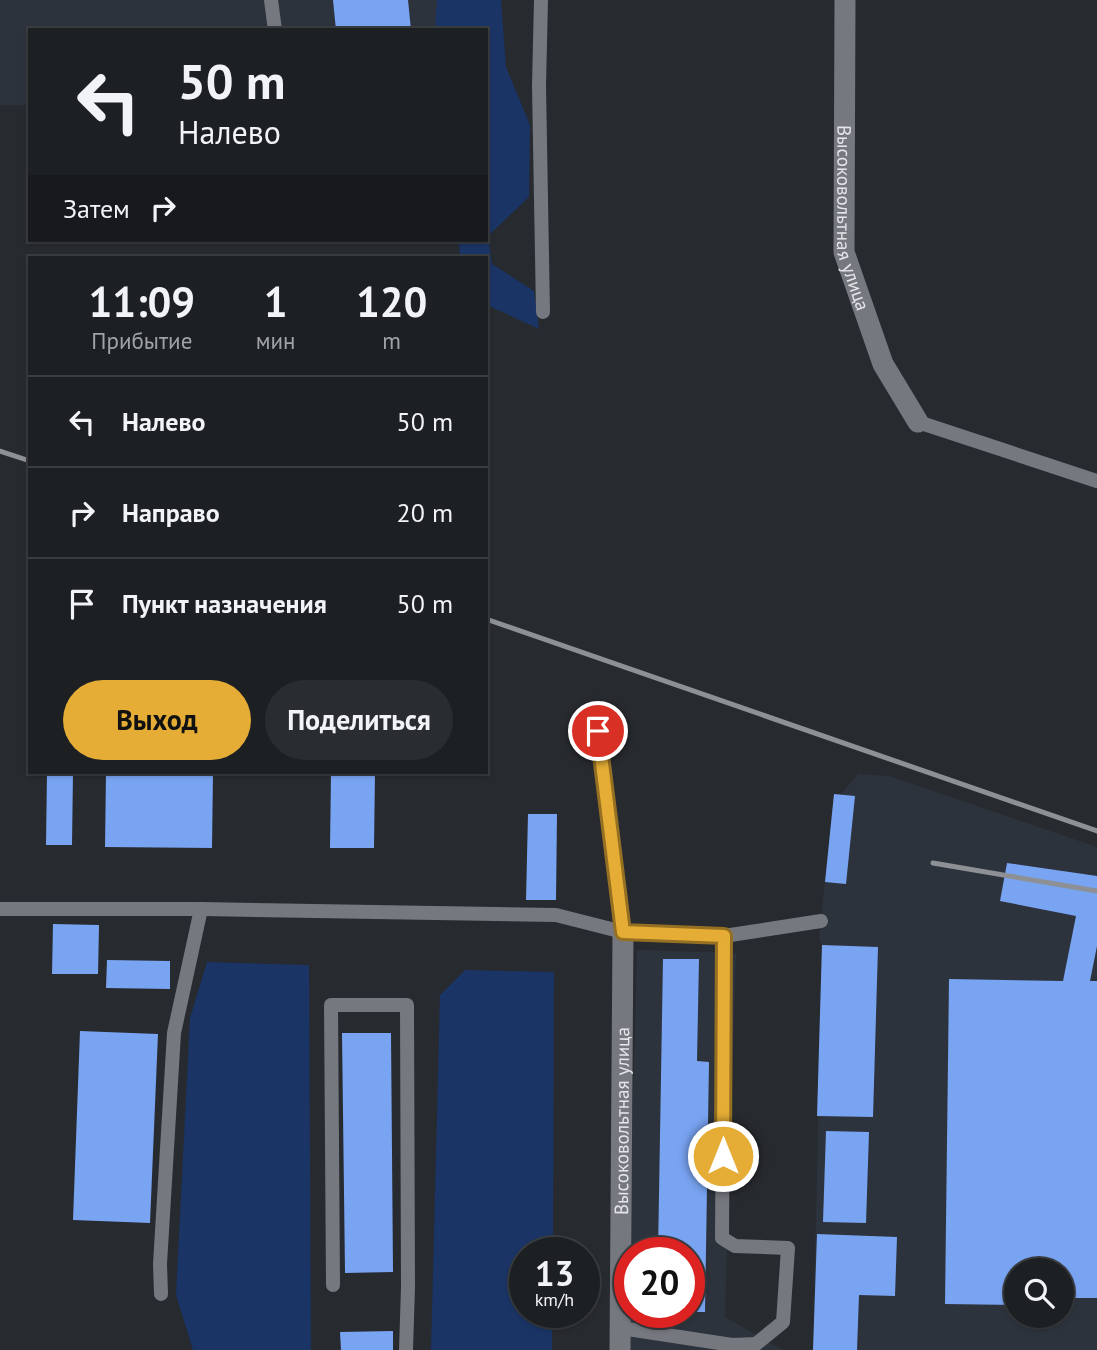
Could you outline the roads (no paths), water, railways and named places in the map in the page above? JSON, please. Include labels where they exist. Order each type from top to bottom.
[{"type":"street","name":"Высоковольтная улица","points":[[845,0],[844,252],[883,364],[918,422]]},
{"type":"street","name":"Высоковольтная улица","points":[[621,1237],[623,932]]},
{"type":"street","name":"Высоковольтная улица","points":[[620,1350],[621,1328]]},
{"type":"lane","points":[[271,0],[275,28]]},
{"type":"lane","points":[[541,0],[539,86],[543,312]]},
{"type":"lane","points":[[918,422],[1097,481]]},
{"type":"lane","points":[[598,731],[623,932]]},
{"type":"lane","points":[[0,909],[201,909],[556,915],[623,932],[724,936],[821,921]]},
{"type":"lane","points":[[161,1294],[160,1264],[174,1033],[201,909]]},
{"type":"lane","points":[[621,1328],[732,1348],[756,1344],[783,1322],[788,1248],[735,1246],[722,1238],[724,936]]},
{"type":"lane","points":[[333,1285],[331,1005],[407,1005],[406,1350]]},
{"type":"railway","points":[[0,451],[28,460]]},
{"type":"railway","points":[[488,620],[1097,831]]},
{"type":"railway","points":[[933,863],[1097,891]]}]
